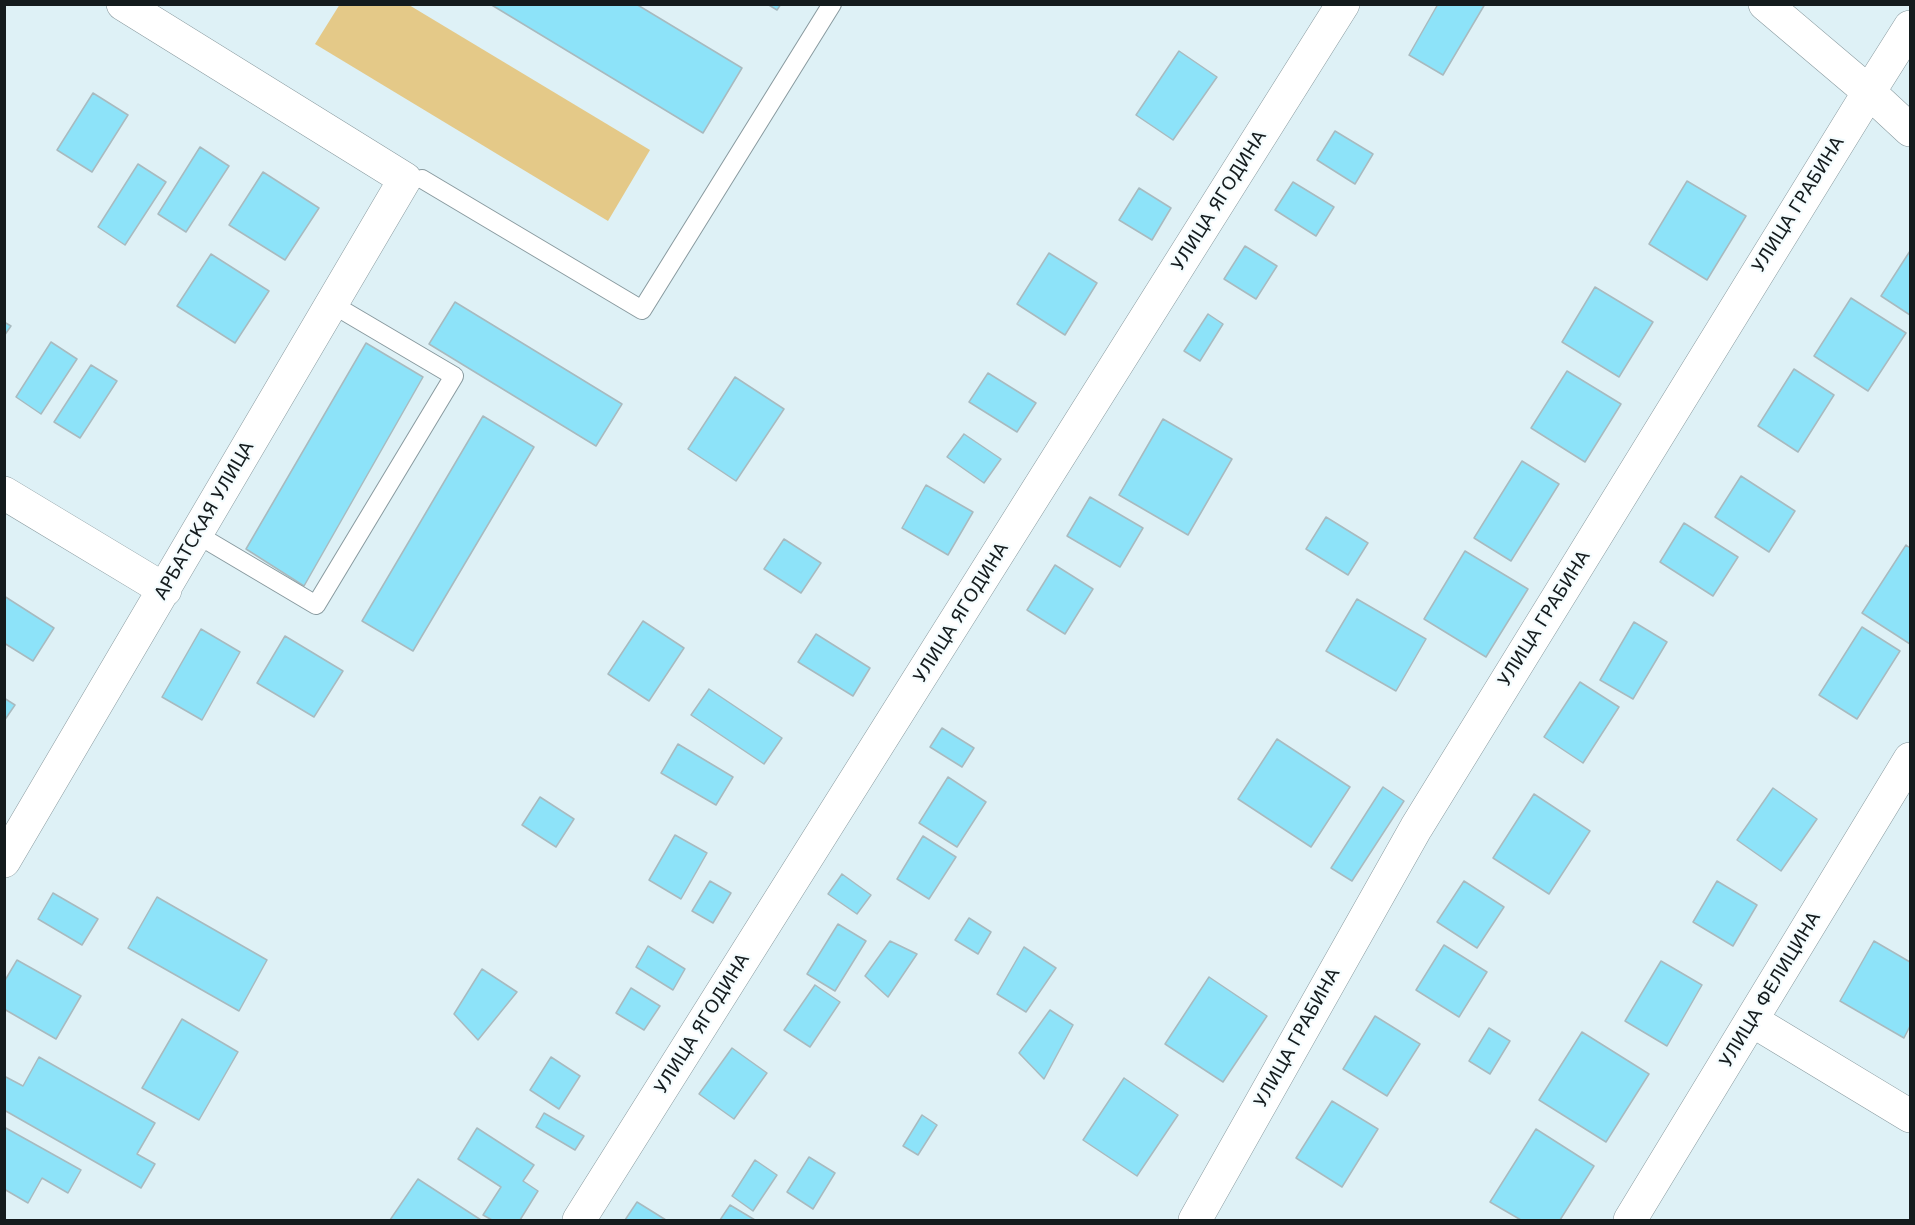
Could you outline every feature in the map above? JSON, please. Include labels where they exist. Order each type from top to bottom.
[{"type":"street","points":[[123,4],[413,179]]},
{"type":"street","name":"УЛИЦА ЯГОДИНА","points":[[579,1221],[1343,4]]},
{"type":"street","points":[[1765,4],[1911,130]]},
{"type":"street","name":"УЛИЦА ГРАБИНА","points":[[1195,1221],[1416,828],[1911,27]]},
{"type":"street","name":"АРБАТСКАЯ УЛИЦА","points":[[4,861],[332,304],[413,179]]},
{"type":"street","points":[[4,493],[165,590]]},
{"type":"street","name":"УЛИЦА ФЕЛИЦИНА","points":[[1630,1221],[1911,759]]},
{"type":"street","points":[[1753,1021],[1911,1116]]},
{"type":"lane","points":[[413,179],[642,310],[832,4]]},
{"type":"lane","points":[[198,534],[316,605],[454,376],[332,304]]},
{"type":"shaded area","points":[[340,4],[409,5],[650,150],[608,221],[315,44]]},
{"type":"building","points":[[490,4],[636,4],[742,68],[703,133]]},
{"type":"building","points":[[767,4],[781,4],[777,10]]},
{"type":"building","points":[[1438,4],[1485,4],[1443,75],[1409,55]]},
{"type":"building","points":[[1179,51],[1217,77],[1173,140],[1136,115]]},
{"type":"building","points":[[93,93],[128,115],[92,172],[57,150]]},
{"type":"building","points":[[1335,131],[1373,154],[1355,184],[1317,160]]},
{"type":"building","points":[[200,147],[229,166],[186,232],[158,214]]},
{"type":"building","points":[[138,164],[166,182],[125,245],[98,227]]},
{"type":"building","points":[[263,172],[319,208],[285,260],[229,225]]},
{"type":"building","points":[[1687,181],[1746,216],[1707,280],[1649,244]]},
{"type":"building","points":[[1293,182],[1334,207],[1316,236],[1275,210]]},
{"type":"building","points":[[1139,188],[1171,208],[1152,240],[1119,220]]},
{"type":"building","points":[[1245,246],[1277,266],[1256,299],[1224,279]]},
{"type":"building","points":[[1910,251],[1910,315],[1881,296]]},
{"type":"building","points":[[1049,253],[1097,283],[1065,335],[1017,304]]},
{"type":"building","points":[[211,254],[269,291],[235,343],[177,306]]},
{"type":"building","points":[[1595,287],[1653,322],[1619,377],[1562,342]]},
{"type":"building","points":[[1851,298],[1906,333],[1868,391],[1814,356]]},
{"type":"building","points":[[455,302],[622,404],[596,446],[429,344]]},
{"type":"building","points":[[1208,314],[1223,324],[1200,361],[1184,351]]},
{"type":"building","points":[[4,322],[11,326],[4,336]]},
{"type":"building","points":[[51,342],[77,359],[41,414],[16,397]]},
{"type":"building","points":[[366,343],[423,377],[304,586],[246,549]]},
{"type":"building","points":[[91,365],[117,381],[80,438],[54,422]]},
{"type":"building","points":[[1794,369],[1834,395],[1798,452],[1758,426]]},
{"type":"building","points":[[1567,371],[1621,404],[1585,462],[1531,428]]},
{"type":"building","points":[[988,373],[1036,403],[1017,432],[969,402]]},
{"type":"building","points":[[735,377],[784,409],[736,481],[688,449]]},
{"type":"building","points":[[483,416],[534,447],[413,651],[362,621]]},
{"type":"building","points":[[1163,419],[1232,459],[1188,535],[1119,495]]},
{"type":"building","points":[[964,434],[1001,459],[984,483],[947,457]]},
{"type":"building","points":[[1522,461],[1559,484],[1511,561],[1474,538]]},
{"type":"building","points":[[1741,476],[1795,511],[1769,552],[1715,517]]},
{"type":"building","points":[[926,485],[973,512],[948,555],[902,528]]},
{"type":"building","points":[[1090,497],[1143,528],[1120,567],[1067,536]]},
{"type":"building","points":[[1326,517],[1368,543],[1348,575],[1306,549]]},
{"type":"building","points":[[1684,523],[1738,557],[1713,596],[1660,562]]},
{"type":"building","points":[[784,539],[821,563],[801,593],[764,569]]},
{"type":"building","points":[[1906,545],[1910,548],[1910,644],[1862,613]]},
{"type":"building","points":[[1465,551],[1528,589],[1486,657],[1424,619]]},
{"type":"building","points":[[1055,565],[1093,589],[1065,634],[1027,610]]},
{"type":"building","points":[[4,596],[54,628],[33,661],[4,643]]},
{"type":"building","points":[[1357,599],[1426,639],[1396,691],[1326,651]]},
{"type":"building","points":[[643,621],[684,648],[649,701],[608,674]]},
{"type":"building","points":[[1634,622],[1667,642],[1633,699],[1600,680]]},
{"type":"building","points":[[1862,627],[1900,651],[1857,719],[1819,695]]},
{"type":"building","points":[[201,629],[240,652],[202,720],[162,697]]},
{"type":"building","points":[[816,634],[870,668],[853,696],[798,662]]},
{"type":"building","points":[[285,636],[343,671],[314,717],[257,683]]},
{"type":"building","points":[[1580,682],[1619,707],[1583,763],[1544,737]]},
{"type":"building","points":[[709,689],[782,738],[764,764],[691,715]]},
{"type":"building","points":[[4,698],[15,705],[4,721]]},
{"type":"building","points":[[942,728],[974,748],[962,767],[930,747]]},
{"type":"building","points":[[1277,739],[1350,787],[1311,847],[1238,799]]},
{"type":"building","points":[[678,744],[733,777],[716,805],[661,773]]},
{"type":"building","points":[[948,777],[986,802],[957,847],[919,823]]},
{"type":"building","points":[[1383,787],[1404,801],[1352,881],[1331,868]]},
{"type":"building","points":[[1773,788],[1817,819],[1781,871],[1737,840]]},
{"type":"building","points":[[1534,794],[1590,831],[1549,894],[1493,858]]},
{"type":"building","points":[[540,797],[574,819],[556,847],[522,825]]},
{"type":"building","points":[[675,835],[707,853],[681,899],[649,880]]},
{"type":"building","points":[[923,836],[956,857],[929,899],[897,879]]},
{"type":"building","points":[[842,874],[871,895],[857,914],[828,894]]},
{"type":"building","points":[[710,881],[731,893],[713,923],[692,911]]},
{"type":"building","points":[[1464,881],[1504,907],[1477,948],[1437,922]]},
{"type":"building","points":[[1717,881],[1757,905],[1733,946],[1693,922]]},
{"type":"building","points":[[53,893],[98,919],[82,945],[38,919]]},
{"type":"building","points":[[157,897],[267,960],[239,1011],[128,948]]},
{"type":"building","points":[[969,918],[991,932],[978,954],[955,940]]},
{"type":"building","points":[[838,924],[866,941],[835,991],[807,974]]},
{"type":"building","points":[[890,941],[917,954],[888,997],[865,976]]},
{"type":"building","points":[[1874,941],[1910,962],[1910,1026],[1904,1038],[1840,1001]]},
{"type":"building","points":[[1444,945],[1487,972],[1459,1017],[1416,990]]},
{"type":"building","points":[[648,946],[685,969],[673,990],[636,967]]},
{"type":"building","points":[[1024,947],[1056,968],[1026,1012],[997,994]]},
{"type":"building","points":[[17,960],[81,996],[56,1039],[4,1009],[4,982]]},
{"type":"building","points":[[1661,961],[1702,985],[1667,1046],[1625,1021]]},
{"type":"building","points":[[482,969],[517,992],[478,1040],[454,1014]]},
{"type":"building","points":[[1209,977],[1267,1016],[1223,1082],[1165,1044]]},
{"type":"building","points":[[815,985],[840,1002],[810,1047],[784,1030]]},
{"type":"building","points":[[631,988],[660,1006],[644,1030],[616,1013]]},
{"type":"building","points":[[1050,1010],[1073,1025],[1044,1079],[1019,1053]]},
{"type":"building","points":[[1375,1016],[1420,1044],[1387,1096],[1343,1069]]},
{"type":"building","points":[[182,1019],[238,1052],[199,1120],[142,1088]]},
{"type":"building","points":[[1489,1028],[1510,1041],[1490,1074],[1469,1061]]},
{"type":"building","points":[[1582,1032],[1649,1074],[1606,1142],[1539,1100]]},
{"type":"building","points":[[732,1048],[767,1073],[734,1119],[699,1094]]},
{"type":"building","points":[[39,1057],[155,1123],[137,1154],[155,1164],[141,1188],[4,1110],[4,1076],[23,1086]]},
{"type":"building","points":[[551,1057],[580,1076],[559,1109],[530,1090]]},
{"type":"building","points":[[1124,1078],[1178,1115],[1137,1176],[1083,1140]]},
{"type":"building","points":[[1332,1101],[1378,1129],[1342,1187],[1296,1158]]},
{"type":"building","points":[[544,1113],[584,1136],[575,1150],[536,1127]]},
{"type":"building","points":[[922,1115],[937,1125],[918,1155],[903,1146]]},
{"type":"building","points":[[4,1127],[81,1170],[68,1193],[42,1178],[28,1203],[4,1189]]},
{"type":"building","points":[[477,1128],[534,1165],[523,1181],[538,1191],[520,1220],[492,1220],[483,1215],[501,1187],[458,1159]]},
{"type":"building","points":[[1536,1129],[1594,1166],[1560,1220],[1521,1220],[1490,1202]]},
{"type":"building","points":[[809,1157],[835,1173],[813,1209],[787,1192]]},
{"type":"building","points":[[755,1160],[777,1175],[753,1211],[732,1196]]},
{"type":"building","points":[[418,1179],[481,1220],[390,1220]]},
{"type":"building","points":[[637,1202],[666,1220],[625,1220]]},
{"type":"building","points":[[730,1205],[755,1220],[720,1220]]}]
